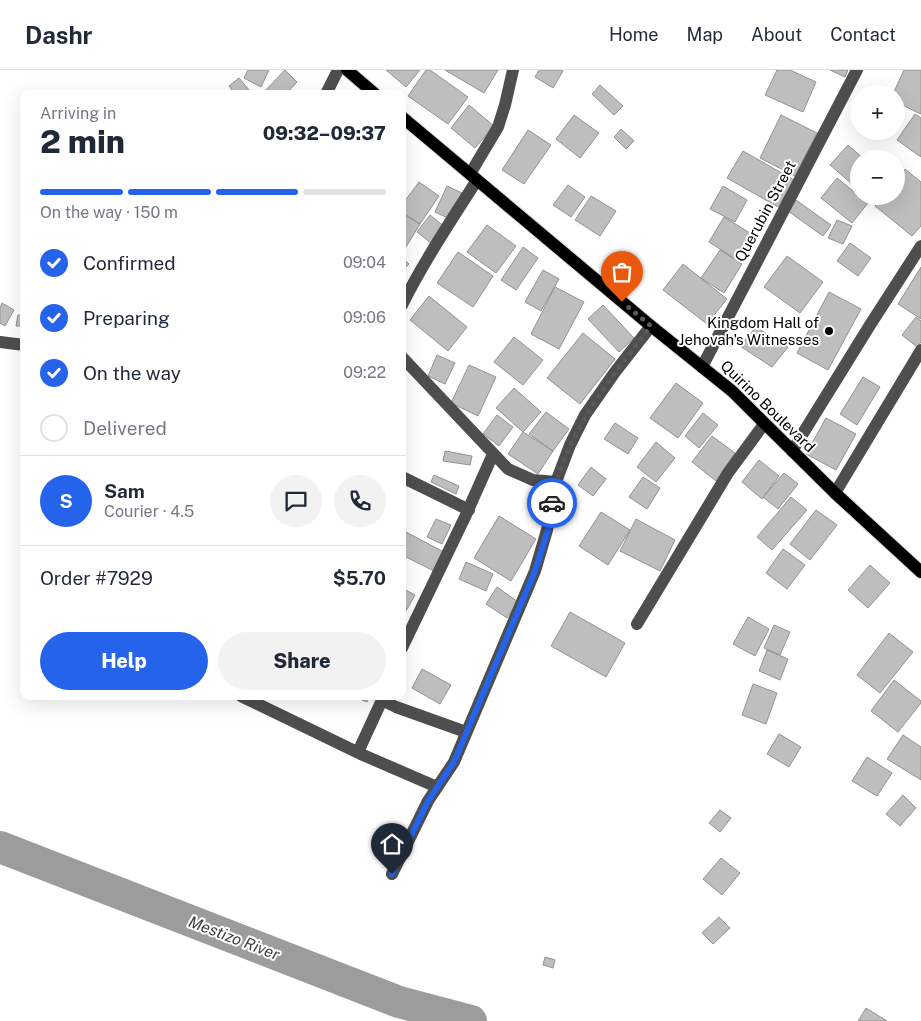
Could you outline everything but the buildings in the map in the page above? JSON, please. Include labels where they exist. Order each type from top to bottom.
[{"type":"main road","points":[[347,70],[370,90]]},
{"type":"main road","name":"Quirino Boulevard","points":[[406,120],[651,326],[732,391],[835,494],[921,572]]},
{"type":"street","points":[[328,90],[338,70]]},
{"type":"street","points":[[406,297],[474,177],[498,127],[513,70]]},
{"type":"street","name":"Querubin Street","points":[[702,367],[857,70]]},
{"type":"street","points":[[792,452],[921,246]]},
{"type":"street","points":[[392,874],[428,801],[454,762],[535,571],[548,530],[556,482],[570,445],[585,415],[615,372],[651,326]]},
{"type":"street","points":[[0,342],[20,344]]},
{"type":"street","points":[[835,494],[921,350]]},
{"type":"street","points":[[406,362],[508,469],[533,480],[556,482]]},
{"type":"street","points":[[637,624],[728,474],[764,424]]},
{"type":"street","points":[[406,635],[468,510],[493,454]]},
{"type":"street","points":[[406,479],[468,510]]},
{"type":"street","points":[[249,700],[437,787]]},
{"type":"street","points":[[358,752],[382,700]]},
{"type":"street","points":[[386,700],[396,707],[466,732]]},
{"type":"waterway","name":"Mestizo River","points":[[0,847],[399,1002],[471,1021]]},
{"type":"way so far","points":[[552,503],[556,482],[570,445],[585,415],[615,372],[651,326],[622,302]]},
{"type":"place","name":"Kingdom Hall of Jehovah's Witnesses","points":[[829,331]]},
{"type":"route","points":[[392,874],[428,801],[454,762],[535,571],[548,530],[552,503]]}]
